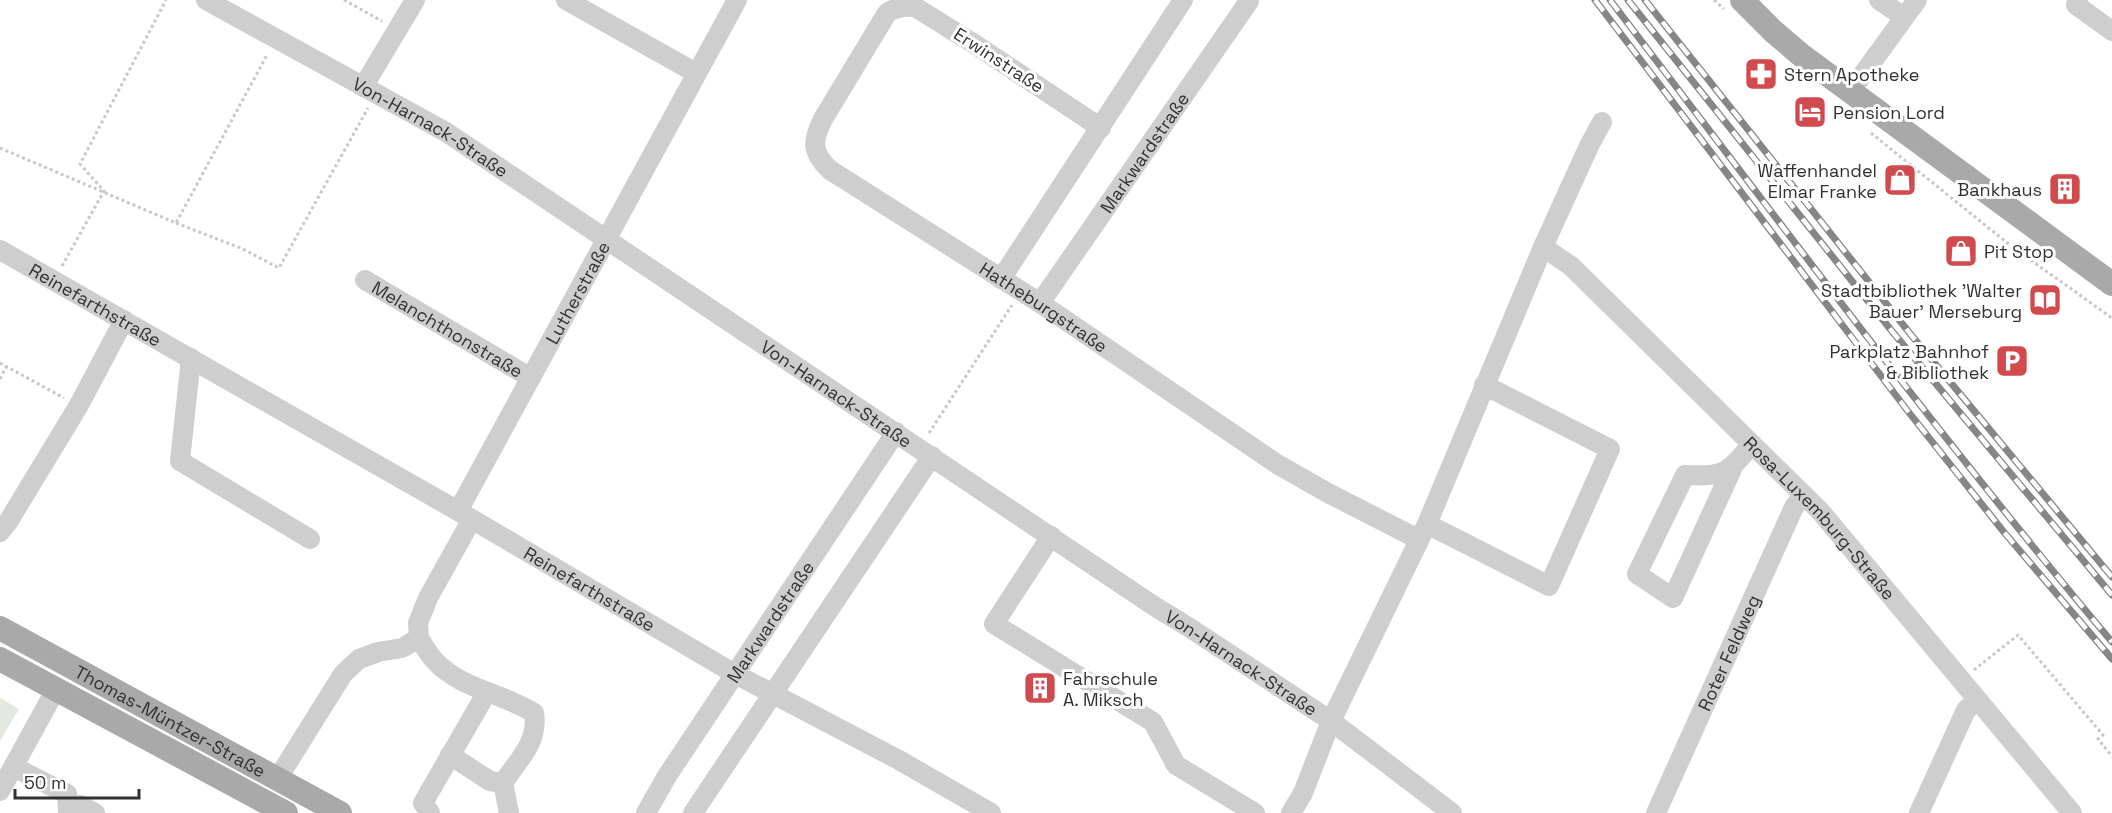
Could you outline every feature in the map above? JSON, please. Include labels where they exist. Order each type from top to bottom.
[{"type":"main road","points":[[1733,5],[1774,32],[1850,92],[2112,284]]},
{"type":"main road","name":"Thomas-Müntzer-Straße","points":[[0,628],[340,813]]},
{"type":"main road","name":"Thomas-Müntzer-Straße","points":[[0,659],[56,689],[253,805],[286,813]]},
{"type":"street","name":"Von-Harnack-Straße","points":[[206,0],[446,132],[1154,606],[1331,721],[1452,813]]},
{"type":"street","points":[[369,90],[415,0]]},
{"type":"street","points":[[566,0],[696,73]]},
{"type":"street","name":"Lutherstraße","points":[[419,638],[418,623],[428,598],[531,378],[737,0]]},
{"type":"street","points":[[1001,279],[1183,0]]},
{"type":"street","points":[[1879,0],[1904,17]]},
{"type":"street","points":[[1850,92],[1917,0]]},
{"type":"street","points":[[2078,0],[2076,5],[2112,31]]},
{"type":"street","name":"Markwardstraße","points":[[1040,303],[1249,1]]},
{"type":"street","name":"Erwinstraße","points":[[892,9],[905,6],[915,7],[1101,128]]},
{"type":"street","name":"Hatheburgstraße","points":[[892,9],[886,14],[816,133],[815,149],[819,159],[830,170],[1040,303],[1277,464],[1328,493],[1423,531],[1549,586],[1610,449],[1484,385]]},
{"type":"street","points":[[1291,813],[1302,793],[1331,721],[1423,531],[1543,248],[1602,122]]},
{"type":"street","name":"Rosa-Luxemburg-Straße","points":[[1543,248],[1571,266],[1821,512],[2072,813]]},
{"type":"street","name":"Reinefarthstraße","points":[[0,250],[465,515],[735,674],[899,760],[991,813]]},
{"type":"street","name":"Melanchthonstraße","points":[[365,280],[531,378]]},
{"type":"street","points":[[0,532],[79,405],[124,320]]},
{"type":"street","points":[[191,358],[180,461],[310,539]]},
{"type":"street","name":"Markwardstraße","points":[[645,813],[667,776],[896,432]]},
{"type":"street","points":[[1732,469],[1707,476],[1686,475],[1637,574],[1674,597],[1732,469],[1752,444]]},
{"type":"street","points":[[693,813],[774,693],[926,452]]},
{"type":"street","name":"Roter Feldweg","points":[[1656,813],[1794,507],[1804,495]]},
{"type":"street","points":[[1051,536],[994,624],[1153,723],[1176,765],[1255,813]]},
{"type":"street","points":[[278,778],[350,666],[370,654],[402,648],[419,638],[434,660],[463,682],[520,704],[534,713],[536,726],[529,745],[503,783],[509,813]]},
{"type":"street","points":[[0,791],[56,689]]},
{"type":"street","points":[[430,813],[423,803],[487,692]]},
{"type":"street","points":[[1919,813],[1966,710],[1977,700]]},
{"type":"street","points":[[450,755],[490,781],[503,783]]},
{"type":"street","points":[[14,767],[67,794],[68,808],[80,805],[95,813]]},
{"type":"path","points":[[104,191],[80,164],[166,0]]},
{"type":"path","points":[[344,0],[398,30]]},
{"type":"path","points":[[1714,0],[1733,5]]},
{"type":"path","points":[[176,223],[275,39]]},
{"type":"path","points":[[0,148],[243,249],[279,267],[369,90]]},
{"type":"path","points":[[1868,131],[2011,246],[2112,318]]},
{"type":"path","points":[[54,280],[104,191]]},
{"type":"path","points":[[926,452],[1021,291]]},
{"type":"path","points":[[0,363],[79,405]]},
{"type":"path","points":[[0,379],[6,366]]},
{"type":"path","points":[[1962,681],[2018,635],[2103,735],[2098,739],[2112,756]]},
{"type":"shaded area","points":[[0,698],[19,709],[0,741]]},
{"type":"railway","points":[[1595,0],[1907,410],[2003,531],[2112,659]]},
{"type":"railway","points":[[1610,0],[1920,404],[2112,642]]},
{"type":"railway","points":[[1628,0],[1891,330],[2112,595]]},
{"type":"railway","points":[[1645,0],[1912,336],[2112,577]]},
{"type":"place","name":"Stern Apotheke","points":[[1761,74]]},
{"type":"place","name":"Pension Lord","points":[[1810,112]]},
{"type":"place","name":"Waffenhandel Elmar Franke","points":[[1900,180]]},
{"type":"place","name":"Bankhaus","points":[[2065,189]]},
{"type":"place","name":"Pit Stop","points":[[1961,251]]},
{"type":"place","name":"Stadtbibliothek 'Walter Bauer' Merseburg","points":[[2045,300]]},
{"type":"place","name":"Parkplatz Bahnhof & Bibliothek","points":[[2012,361]]},
{"type":"place","name":"Fahrschule A. Miksch","points":[[1040,688]]}]
